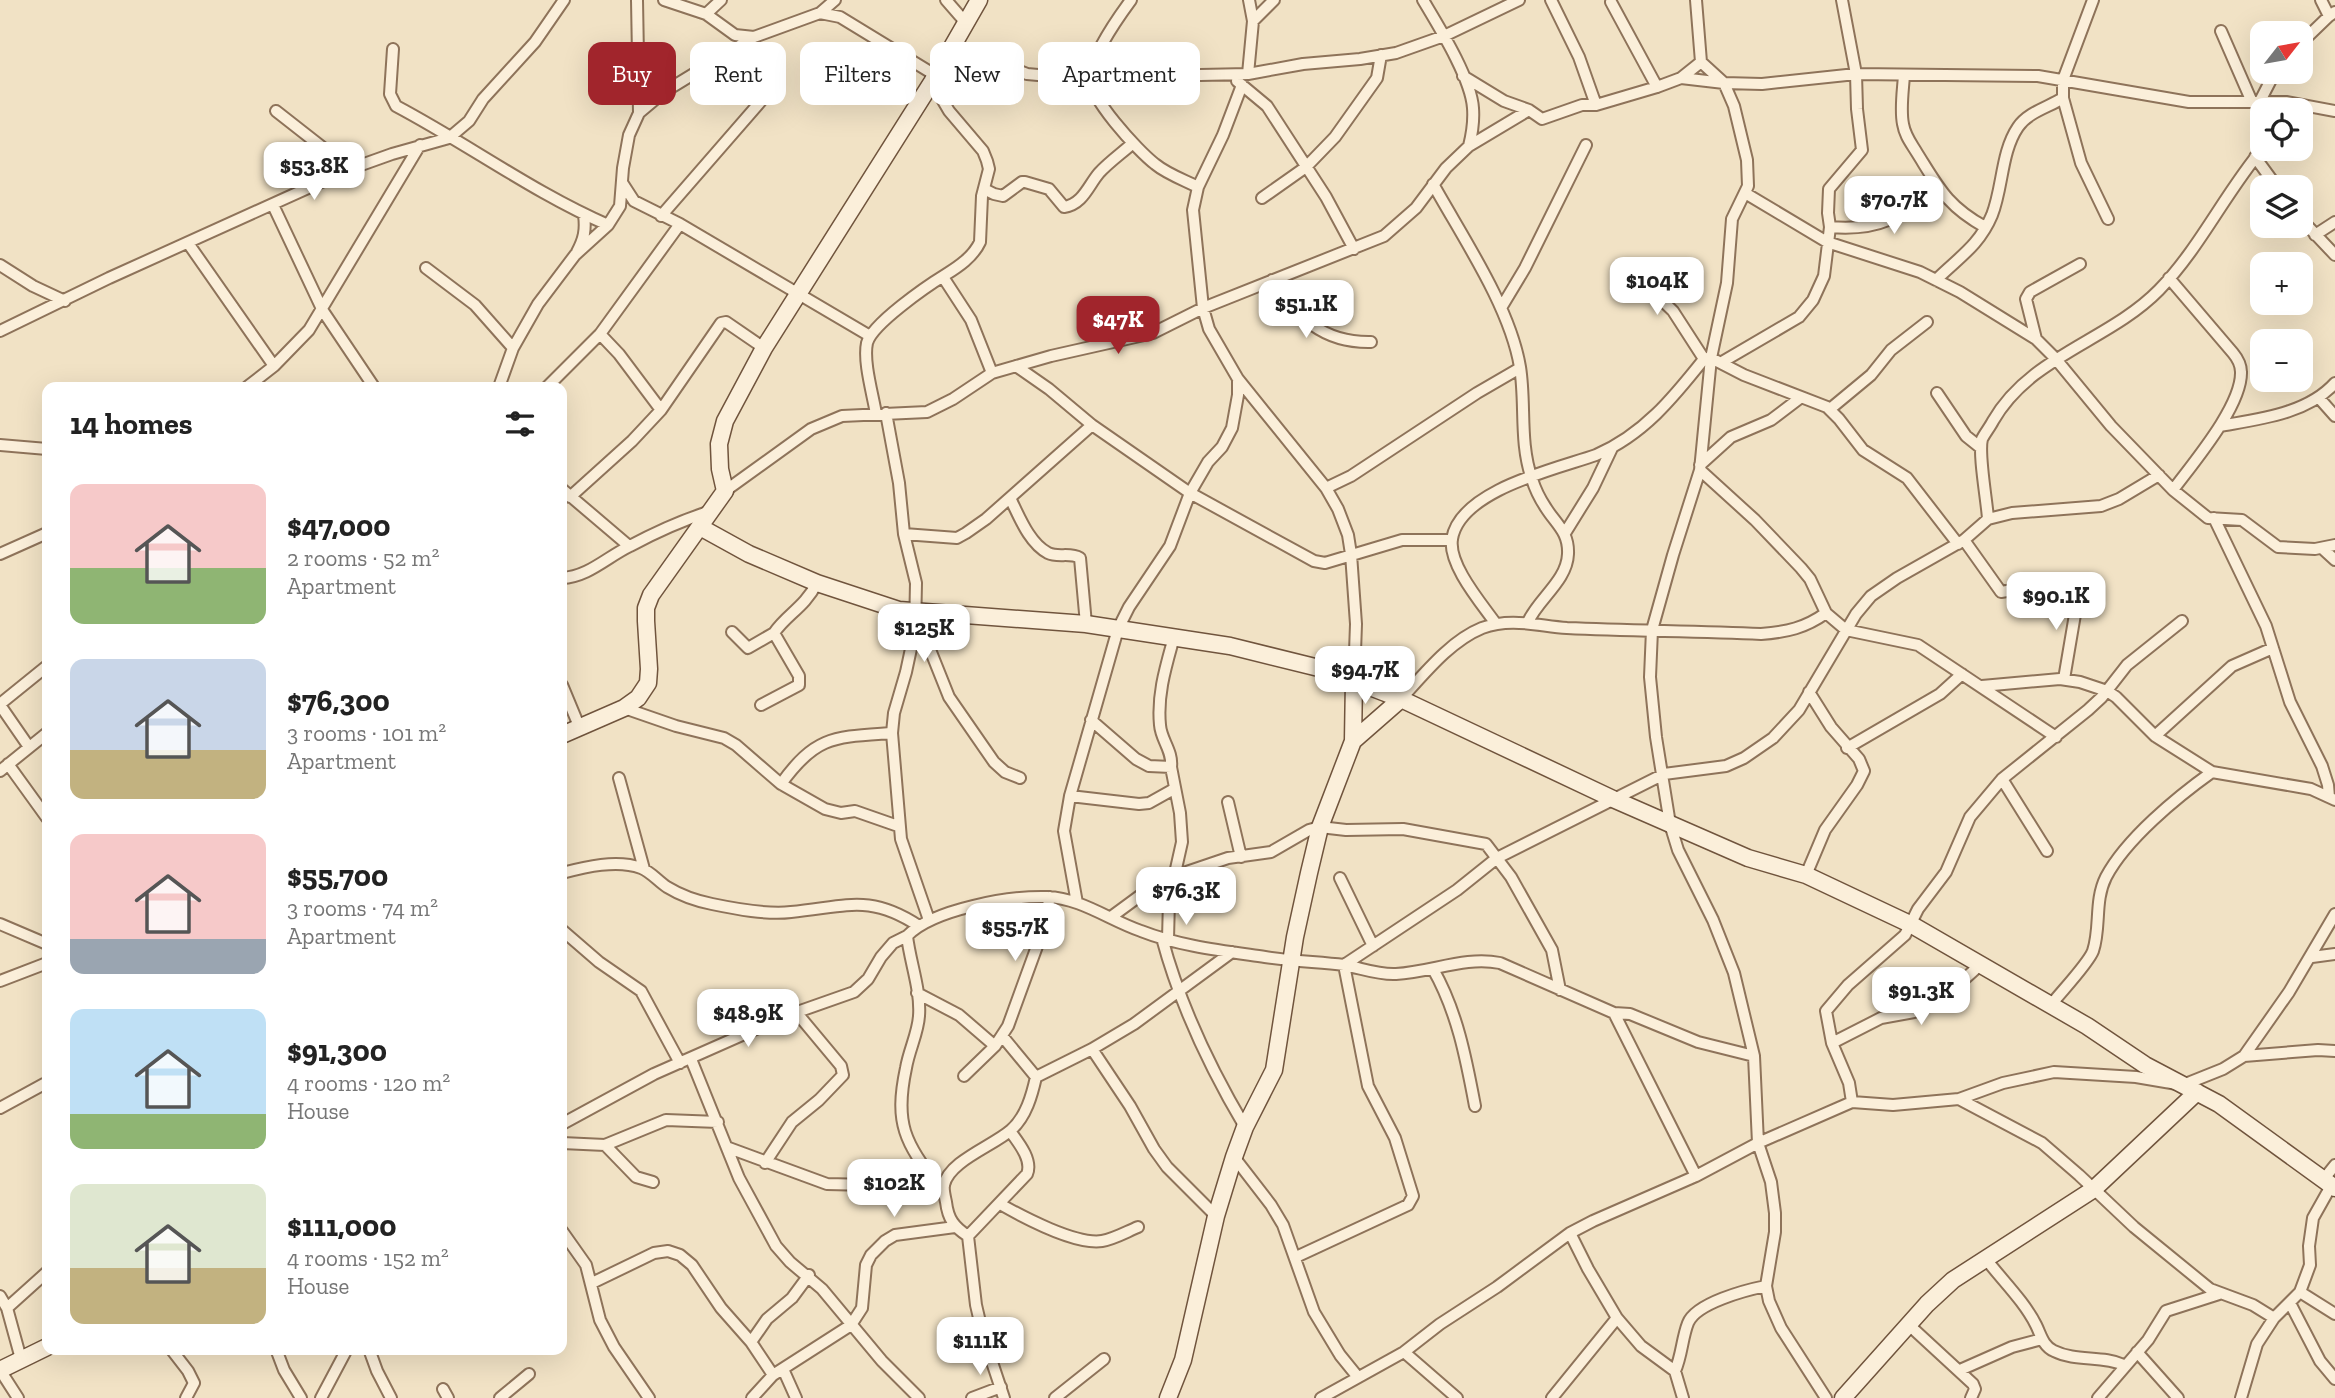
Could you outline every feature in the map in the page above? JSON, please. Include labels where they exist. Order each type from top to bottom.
[{"type":"street","points":[[0,331],[350,170],[420,145],[449,138],[469,121],[483,99],[534,42],[564,0]]},
{"type":"street","points":[[575,255],[608,225],[620,206],[629,135],[639,113],[638,0]]},
{"type":"street","points":[[664,0],[706,14],[736,35],[754,37]]},
{"type":"street","points":[[706,14],[721,0]]},
{"type":"street","points":[[639,113],[664,92],[754,37],[820,13],[835,0]]},
{"type":"street","points":[[946,0],[966,23]]},
{"type":"street","points":[[954,42],[979,0]]},
{"type":"street","points":[[1106,42],[1131,0]]},
{"type":"street","points":[[1248,74],[1253,21],[1249,0]]},
{"type":"street","points":[[1253,21],[1274,0]]},
{"type":"street","points":[[1423,0],[1463,76],[1473,106],[1469,146]]},
{"type":"street","points":[[1200,75],[1248,74],[1303,64],[1396,53],[1444,36],[1519,0]]},
{"type":"street","points":[[1551,0],[1579,57],[1596,105]]},
{"type":"street","points":[[1696,0],[1701,62],[1724,83],[1734,106],[1747,160],[1748,187],[1732,219],[1727,283],[1708,358],[1700,468],[1672,555],[1652,630],[1650,677],[1656,737],[1670,824],[1678,850],[1713,920],[1734,973],[1754,1056],[1758,1143],[1772,1182],[1775,1213],[1775,1232],[1766,1286],[1769,1301],[1782,1328],[1825,1398]]},
{"type":"street","points":[[1723,362],[1798,317],[1808,307],[1824,276],[1830,227],[1829,189],[1863,150],[1857,108],[1856,74],[1842,0]]},
{"type":"street","points":[[2092,0],[2063,80],[2063,98],[2081,163],[2108,219]]},
{"type":"street","points":[[2314,31],[2332,14],[2321,0]]},
{"type":"street","points":[[1611,2],[1657,87]]},
{"type":"street","points":[[820,13],[840,17],[930,77]]},
{"type":"street","points":[[2221,31],[2253,98]]},
{"type":"street","points":[[393,49],[390,94],[396,106],[584,215],[608,225]]},
{"type":"street","points":[[1262,198],[1306,167],[1335,137],[1369,91],[1380,71],[1381,55]]},
{"type":"street","points":[[1463,76],[1504,101],[1529,110],[1542,119],[1582,105],[1596,105],[1657,87],[1681,78],[1701,62]]},
{"type":"street","points":[[1681,78],[1762,84],[1856,74],[1992,75],[2063,80],[2189,102],[2250,102]]},
{"type":"street","points":[[1229,75],[1267,106],[1326,197],[1354,249]]},
{"type":"street","points":[[1903,75],[1902,122],[1906,138],[1934,184],[1956,208],[1985,227]]},
{"type":"street","points":[[725,491],[720,469],[719,444],[725,421],[764,348],[930,84]]},
{"type":"street","points":[[1168,1398],[1183,1360],[1216,1216],[1234,1157],[1245,1127],[1274,1070],[1291,960],[1321,827],[1353,741],[1356,624],[1351,554],[1343,522],[1326,488],[1238,379],[1209,329],[1203,308],[1193,210],[1198,187],[1223,135],[1242,85]]},
{"type":"street","points":[[1936,280],[1969,252],[1992,216],[2008,151],[2018,127],[2028,117],[2063,98]]},
{"type":"street","points":[[661,216],[758,105]]},
{"type":"street","points":[[924,923],[898,826],[899,803],[892,733],[894,713],[915,630],[916,583],[904,534],[899,483],[866,356],[870,336],[886,320],[956,269],[980,242],[980,212],[989,169],[983,151],[946,105]]},
{"type":"street","points":[[1104,105],[1133,143],[1157,167],[1198,187]]},
{"type":"street","points":[[2313,109],[2335,111]]},
{"type":"street","points":[[567,732],[624,708],[638,698],[648,683],[646,608],[651,595],[725,491],[811,429],[842,416],[927,412],[953,399],[992,373],[1153,333],[1203,308],[1384,236],[1416,208],[1446,168],[1469,146],[1529,110]]},
{"type":"street","points":[[276,111],[350,170]]},
{"type":"street","points":[[984,189],[999,197],[1025,182],[1049,190],[1064,207],[1069,207],[1076,203],[1099,174],[1133,143]]},
{"type":"street","points":[[253,382],[304,337],[323,311],[420,145]]},
{"type":"street","points":[[1501,308],[1525,268],[1586,145]]},
{"type":"street","points":[[1988,519],[1982,440],[2003,407],[2055,358],[2124,319],[2147,302],[2182,263],[2253,161]]},
{"type":"street","points":[[623,184],[634,201],[680,224],[870,336]]},
{"type":"street","points":[[1433,184],[1511,331],[1520,368],[1525,452],[1531,478],[1547,510],[1565,533],[1569,551],[1567,563],[1533,610],[1528,622]]},
{"type":"street","points":[[1830,227],[1866,227],[1885,223],[1911,207],[1934,184]]},
{"type":"street","points":[[1745,193],[1827,242],[1920,272],[1960,292],[2036,339],[2111,426],[2173,490],[2208,518],[2242,520],[2278,547],[2323,549],[2335,545]]},
{"type":"street","points":[[620,206],[634,201]]},
{"type":"street","points":[[273,205],[323,311],[371,382]]},
{"type":"street","points":[[501,382],[513,348],[538,304],[583,241],[586,228],[584,215]]},
{"type":"street","points":[[2315,235],[2335,222]]},
{"type":"street","points":[[552,382],[600,334],[680,224]]},
{"type":"street","points":[[2313,233],[2335,255]]},
{"type":"street","points":[[188,243],[274,366]]},
{"type":"street","points":[[2036,339],[2026,299],[2030,292],[2080,264]]},
{"type":"street","points":[[0,265],[33,286],[65,300]]},
{"type":"street","points":[[1619,266],[1643,282],[1674,311],[1708,358],[1830,409],[1863,450],[1907,478],[2001,592],[2019,589]]},
{"type":"street","points":[[426,268],[475,305],[513,348]]},
{"type":"street","points":[[943,277],[971,320],[992,373]]},
{"type":"street","points":[[2169,278],[2239,361],[2241,380],[2220,426],[2173,490]]},
{"type":"street","points":[[1272,280],[1294,310],[1319,330],[1346,341],[1371,342]]},
{"type":"street","points":[[567,492],[632,441],[661,410],[721,323],[726,321],[764,348]]},
{"type":"street","points":[[1830,409],[1871,375],[1891,350],[1927,322]]},
{"type":"street","points":[[600,334],[619,354],[661,410]]},
{"type":"street","points":[[1496,624],[1460,572],[1452,540],[1462,517],[1490,492],[1612,448],[1634,434],[1672,400],[1708,358]]},
{"type":"street","points":[[1016,366],[1042,383],[1092,425],[1190,493],[1314,561],[1325,563],[1402,540],[1452,540]]},
{"type":"street","points":[[1326,488],[1351,476],[1520,368]]},
{"type":"street","points":[[1077,903],[1064,831],[1070,796],[1118,629],[1129,607],[1170,546],[1190,493],[1208,461],[1222,447],[1232,428],[1238,379]]},
{"type":"street","points":[[2220,426],[2305,406],[2319,398],[2335,383]]},
{"type":"street","points":[[1937,393],[1966,436],[1982,448]]},
{"type":"street","points":[[1700,468],[1731,437],[1771,421],[1800,398]]},
{"type":"street","points":[[2319,398],[2335,416]]},
{"type":"street","points":[[904,534],[957,538],[986,519],[1092,425]]},
{"type":"street","points":[[0,445],[42,449]]},
{"type":"street","points":[[1565,533],[1593,488],[1612,448]]},
{"type":"street","points":[[1700,468],[1801,568],[1810,579],[1826,613],[1846,630],[1918,645],[2056,737]]},
{"type":"street","points":[[1344,965],[1457,890],[1497,858],[1664,774],[1726,766],[1744,758],[1773,738],[1799,710],[1846,630],[1871,596],[1961,542],[1988,519],[2012,513],[2101,506],[2119,499],[2159,475]]},
{"type":"street","points":[[567,494],[629,546]]},
{"type":"street","points":[[1010,498],[1035,542],[1049,554],[1076,555],[1080,558],[1086,624]]},
{"type":"street","points":[[567,579],[575,578],[629,546],[683,520],[711,511]]},
{"type":"street","points":[[2214,518],[2266,626],[2290,702],[2322,766],[2332,799]]},
{"type":"street","points":[[700,527],[749,555],[817,583],[914,613],[1086,624],[1174,637],[1230,646],[1323,669],[1354,680],[1401,699],[1613,799],[1748,858],[1806,874],[1912,925],[2087,1026],[2145,1065],[2218,1104],[2330,1185]]},
{"type":"street","points":[[0,554],[42,535]]},
{"type":"street","points":[[2323,549],[2335,560]]},
{"type":"street","points":[[732,632],[748,648],[774,633],[800,609],[817,583]]},
{"type":"street","points":[[2064,679],[2079,591]]},
{"type":"street","points":[[1353,741],[1401,699],[1457,643],[1481,628],[1528,622],[1564,628],[1761,634],[1791,631],[1809,625],[1826,613]]},
{"type":"street","points":[[1852,1102],[1849,1083],[1832,1043],[1826,1012],[1848,985],[1905,935],[1918,909],[1946,872],[1970,817],[2002,779],[2056,737],[2107,691],[2127,665],[2182,621]]},
{"type":"street","points":[[915,630],[929,647],[949,697],[988,755],[1004,772],[1020,778]]},
{"type":"street","points":[[761,705],[796,688],[800,680],[774,633]]},
{"type":"street","points":[[1174,637],[1161,685],[1159,722],[1172,757],[1171,767],[1180,813],[1182,842],[1172,877],[1165,938],[1179,990],[1211,1066],[1245,1127]]},
{"type":"street","points":[[2155,736],[2232,666],[2273,648]]},
{"type":"street","points":[[29,747],[0,704],[42,670]]},
{"type":"street","points":[[1847,748],[1940,694],[1962,674]]},
{"type":"street","points":[[1982,686],[2064,679],[2107,691],[2155,736],[2212,772],[2311,789],[2332,799]]},
{"type":"street","points":[[1806,874],[1825,830],[1864,774],[1859,759],[1831,727],[1809,692]]},
{"type":"street","points":[[567,697],[579,726]]},
{"type":"street","points":[[624,708],[676,726],[723,738],[736,745],[781,784],[834,813],[855,811],[898,826]]},
{"type":"street","points":[[1091,720],[1136,759],[1149,766],[1171,767]]},
{"type":"street","points":[[781,784],[805,754],[825,742],[892,733]]},
{"type":"street","points":[[42,737],[4,768],[42,812]]},
{"type":"street","points":[[2050,1006],[2092,952],[2099,897],[2106,877],[2151,822],[2212,772]]},
{"type":"street","points":[[619,778],[644,869]]},
{"type":"street","points":[[2002,779],[2047,850]]},
{"type":"street","points":[[1070,796],[1149,803],[1174,789]]},
{"type":"street","points":[[1228,802],[1241,857]]},
{"type":"street","points":[[1111,917],[1145,892],[1172,877],[1213,862],[1271,852],[1309,830],[1321,827],[1346,830],[1403,829],[1440,835],[1486,844],[1497,858],[1552,950],[1560,990]]},
{"type":"street","points":[[567,872],[596,866],[626,865],[644,869],[667,887],[711,904],[789,913],[851,903],[877,905],[924,923]]},
{"type":"street","points":[[1340,878],[1373,946]]},
{"type":"street","points":[[567,1121],[654,1074],[796,1012],[854,992],[868,979],[893,943],[924,923],[995,901],[1050,897],[1077,903],[1141,932],[1232,952],[1344,965],[1394,974],[1483,960],[1500,963],[1614,1013],[1630,1014],[1698,1042],[1754,1056]]},
{"type":"street","points":[[964,1076],[999,1042],[1025,984],[1050,897]]},
{"type":"street","points":[[1843,1398],[1953,1280],[2094,1189],[2190,1088],[2244,1056],[2312,957],[2335,914]]},
{"type":"street","points":[[0,924],[42,942]]},
{"type":"street","points":[[567,934],[599,962],[641,992],[680,1063]]},
{"type":"street","points":[[906,936],[919,1017],[903,1089],[904,1131],[911,1149],[941,1186],[955,1227],[968,1236],[976,1305],[983,1335],[1003,1393],[972,1398]]},
{"type":"street","points":[[729,1149],[827,1184],[870,1185],[904,1191],[921,1191],[941,1186],[956,1167],[1010,1131],[1025,1110],[1036,1077],[1134,1024],[1232,952]]},
{"type":"street","points":[[2312,957],[2335,954]]},
{"type":"street","points":[[0,981],[42,965]]},
{"type":"street","points":[[1296,1257],[1408,1205],[1413,1196],[1395,1138],[1368,1086],[1344,965]]},
{"type":"street","points":[[1832,1043],[1881,1018],[1914,1012],[1940,1001],[1980,965]]},
{"type":"street","points":[[1433,968],[1445,990],[1457,1023],[1475,1106]]},
{"type":"street","points":[[917,993],[959,1015],[999,1042],[1036,1077]]},
{"type":"street","points":[[765,1163],[792,1122],[819,1100],[843,1075],[841,1066],[796,1012]]},
{"type":"street","points":[[1614,1013],[1696,1176]]},
{"type":"street","points":[[1092,1049],[1167,1167],[1216,1216]]},
{"type":"street","points":[[2244,1056],[2335,1051]]},
{"type":"street","points":[[691,1059],[739,1178],[776,1246],[790,1262],[809,1275],[919,1398]]},
{"type":"street","points":[[1321,1398],[1404,1352],[1570,1233],[1696,1176],[1758,1143],[1852,1102],[1894,1105],[1959,1099],[2003,1083],[2054,1072],[2136,1077],[2190,1088]]},
{"type":"street","points":[[0,1108],[42,1085]]},
{"type":"street","points":[[1959,1099],[2042,1143],[2169,1257],[2219,1294],[2253,1305],[2274,1318]]},
{"type":"street","points":[[567,1143],[605,1145],[666,1120],[718,1122]]},
{"type":"street","points":[[968,1236],[1030,1168],[1010,1131]]},
{"type":"street","points":[[605,1145],[636,1177],[653,1182]]},
{"type":"street","points":[[1234,1157],[1283,1225],[1314,1312],[1340,1355],[1357,1376]]},
{"type":"street","points":[[2241,1398],[2254,1351],[2274,1318],[2300,1292],[2310,1265],[2309,1246],[2313,1218],[2330,1185],[2335,1165]]},
{"type":"street","points":[[1000,1204],[1052,1229],[1088,1241],[1111,1238],[1138,1227]]},
{"type":"street","points":[[752,1398],[778,1372],[851,1325],[862,1308],[866,1265],[871,1255],[885,1241],[895,1235],[955,1227]]},
{"type":"street","points":[[1570,1233],[1617,1318],[1641,1346],[1675,1371],[1683,1398]]},
{"type":"street","points":[[567,1238],[586,1265],[600,1320],[614,1347],[649,1398]]},
{"type":"street","points":[[592,1283],[654,1253],[668,1251],[680,1255],[692,1265],[721,1308],[778,1372],[796,1398]]},
{"type":"street","points":[[1986,1259],[2022,1304],[2042,1339],[2054,1351],[2068,1356],[2115,1361],[2124,1365]]},
{"type":"street","points":[[751,1342],[767,1319],[792,1298],[809,1275]]},
{"type":"street","points":[[7,1308],[42,1276]]},
{"type":"street","points":[[1675,1371],[1682,1356],[1688,1322],[1696,1314],[1718,1300],[1766,1286]]},
{"type":"street","points":[[2300,1292],[2335,1314]]},
{"type":"street","points":[[2098,1398],[2148,1340],[2166,1311],[2219,1294]]},
{"type":"street","points":[[0,1296],[7,1308],[21,1359]]},
{"type":"street","points":[[2290,1303],[2320,1361],[2335,1379]]},
{"type":"street","points":[[1552,1398],[1617,1318]]},
{"type":"street","points":[[1909,1325],[1960,1370],[1975,1389],[1971,1398]]},
{"type":"street","points":[[1960,1370],[2012,1347],[2042,1339]]},
{"type":"street","points":[[18,1398],[0,1370],[42,1349]]},
{"type":"street","points":[[1404,1352],[1457,1398]]},
{"type":"street","points":[[2137,1352],[2178,1398]]},
{"type":"street","points":[[175,1355],[194,1383],[186,1398]]},
{"type":"street","points":[[278,1355],[284,1370],[302,1398]]},
{"type":"street","points":[[321,1398],[344,1355]]},
{"type":"street","points":[[372,1355],[391,1398]]},
{"type":"street","points":[[1055,1398],[1104,1359]]},
{"type":"street","points":[[500,1398],[529,1374]]},
{"type":"street","points":[[901,1398],[909,1389]]}]
